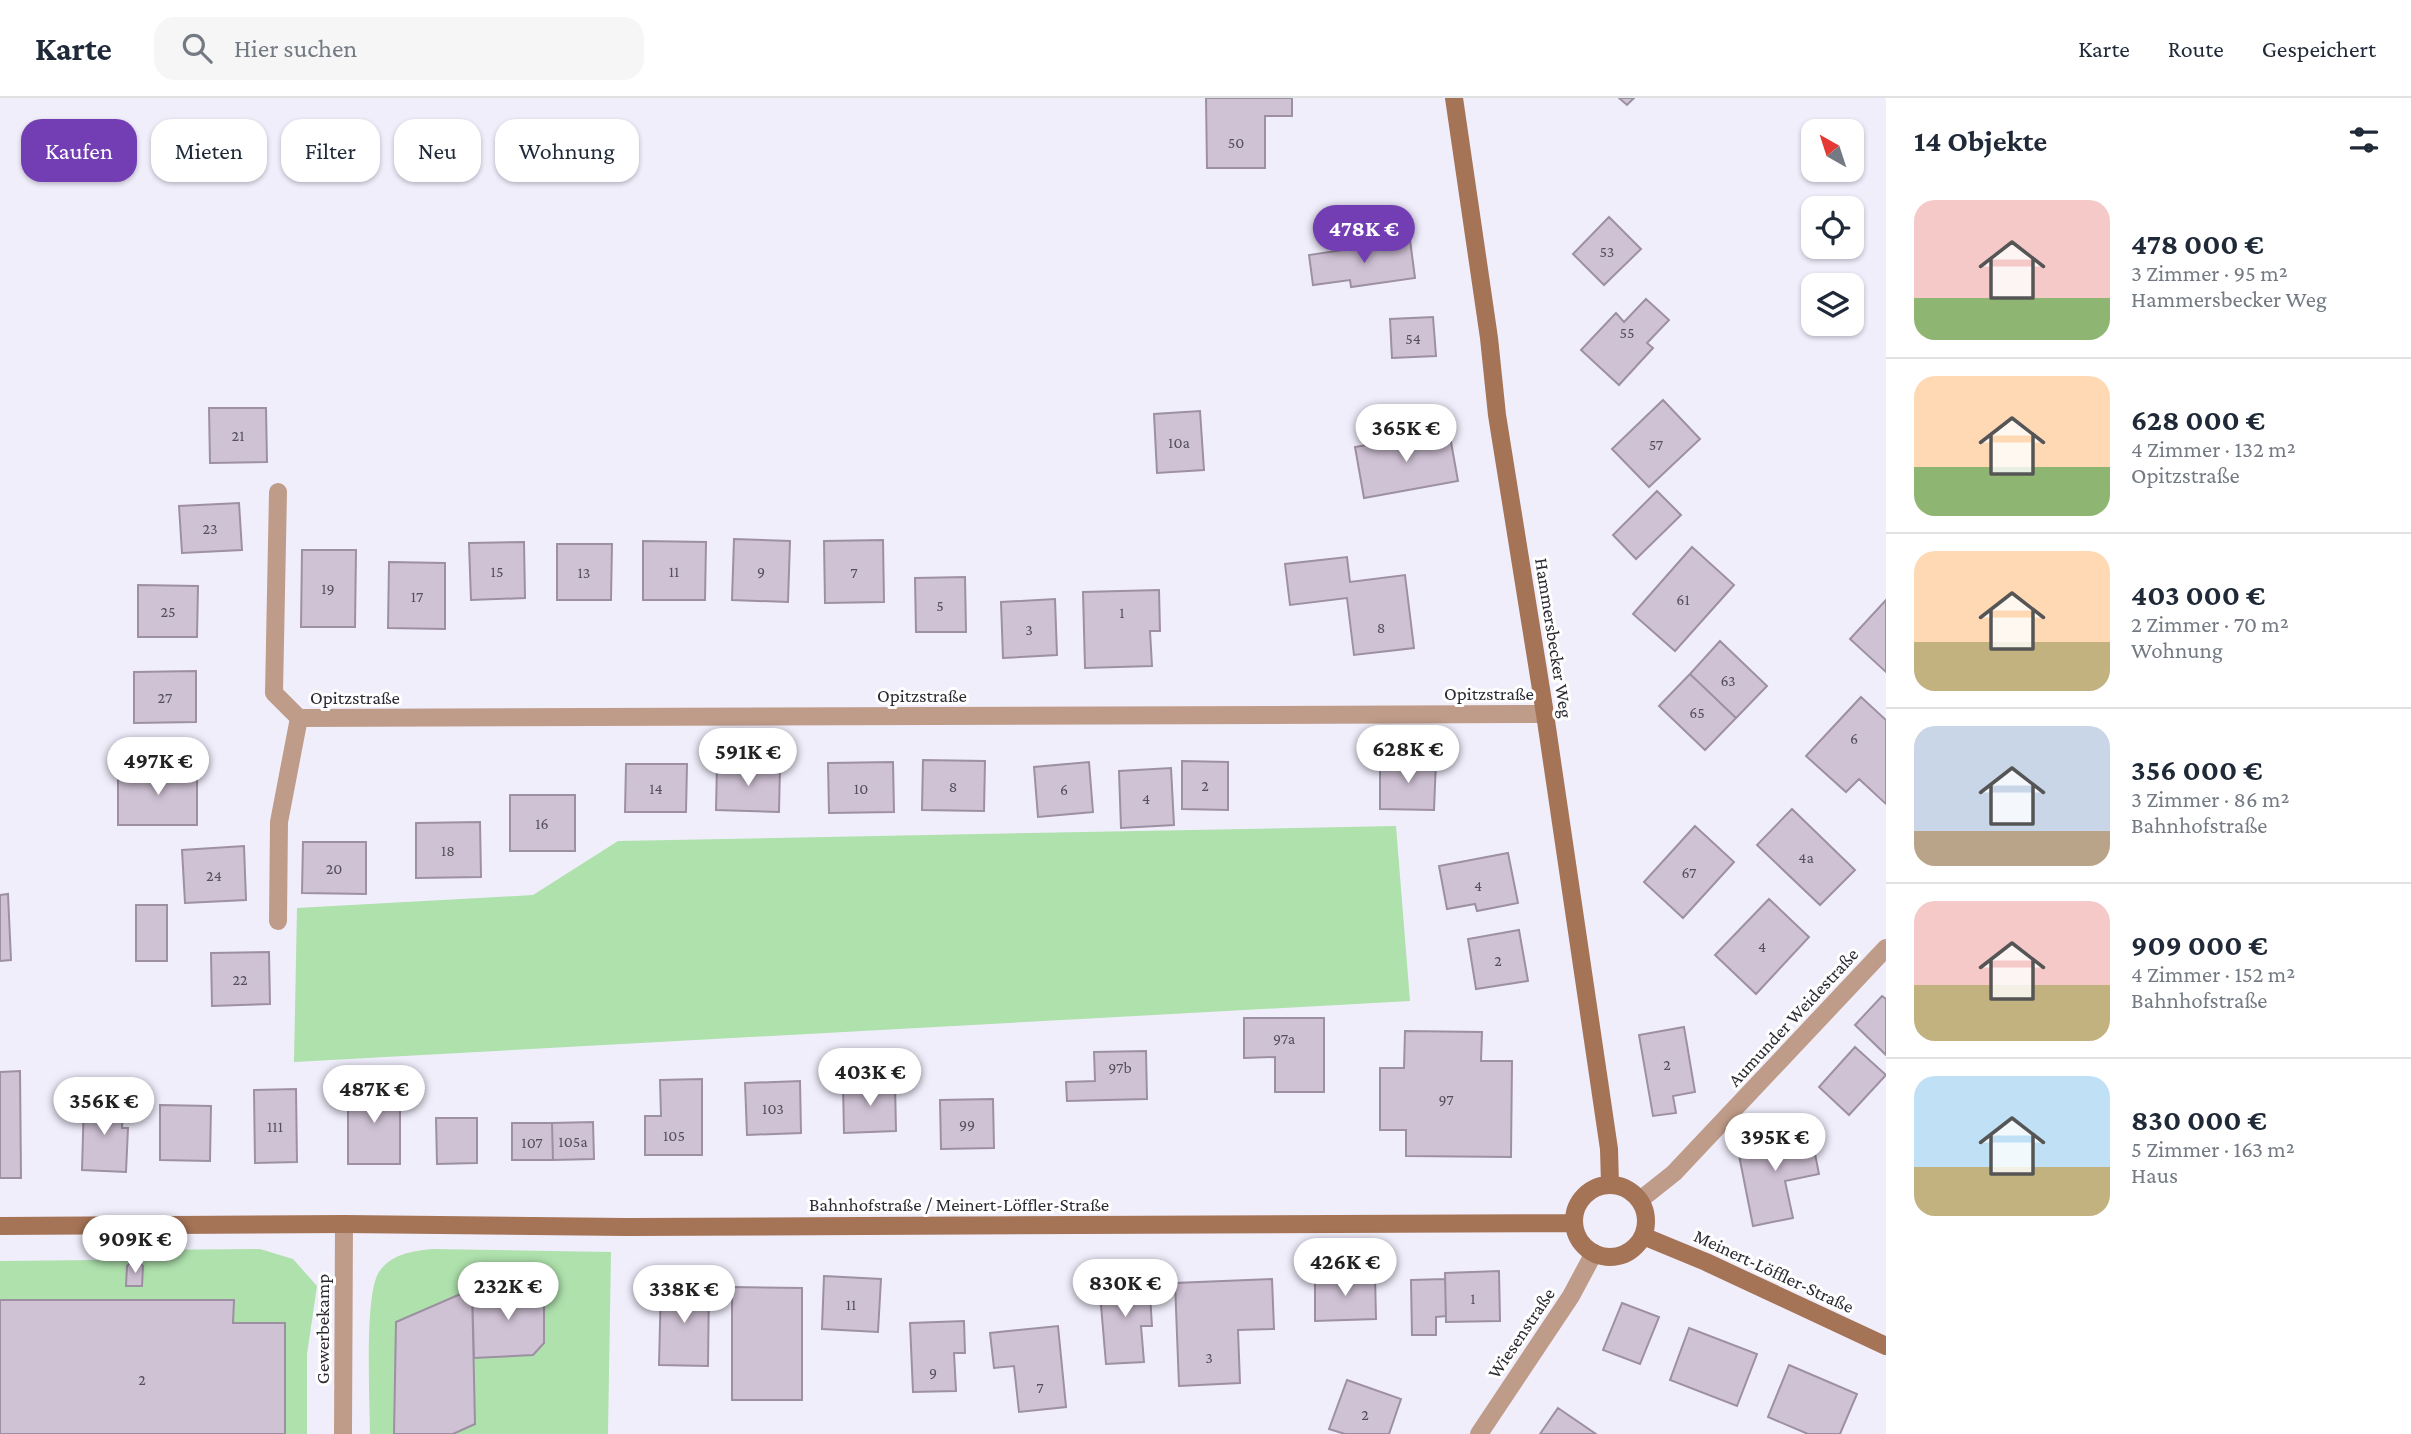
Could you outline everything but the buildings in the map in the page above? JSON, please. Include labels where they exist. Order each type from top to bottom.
[{"type":"street","name":"Hammersbecker Weg","points":[[1454,98],[1489,338],[1497,415],[1545,714],[1609,1149],[1610,1184]]},
{"type":"street","points":[[278,492],[274,693],[299,718],[279,822],[278,921]]},
{"type":"street","name":"Opitzstraße","points":[[299,718],[1545,714]]},
{"type":"street","name":"Aumunder Weidestraße","points":[[1640,1200],[1674,1173],[1886,948]]},
{"type":"street","points":[[1610,1184],[1632,1191],[1640,1200],[1645,1211],[1646,1224],[1643,1236],[1627,1253],[1605,1256],[1584,1246],[1574,1223],[1576,1208],[1584,1196],[1595,1188],[1610,1184]]},
{"type":"street","name":"Bahnhofstraße / Meinert-Löffler-Straße","points":[[0,1226],[344,1224],[626,1227],[1574,1223]]},
{"type":"street","name":"Gewerbekamp","points":[[343,1434],[344,1224]]},
{"type":"street","name":"Meinert-Löffler-Straße","points":[[1643,1236],[1706,1262],[1886,1346]]},
{"type":"street","name":"Wiesenstraße","points":[[1479,1434],[1571,1296],[1594,1253]]},
{"type":"green space","points":[[1396,826],[1410,1001],[294,1062],[297,908],[533,895],[618,841]]},
{"type":"green space","points":[[260,1249],[293,1259],[317,1286],[307,1354],[307,1434],[0,1434],[0,1261],[96,1260],[138,1250]]},
{"type":"green space","points":[[432,1249],[611,1252],[608,1434],[370,1434],[370,1324],[374,1284],[379,1272],[396,1257]]}]
